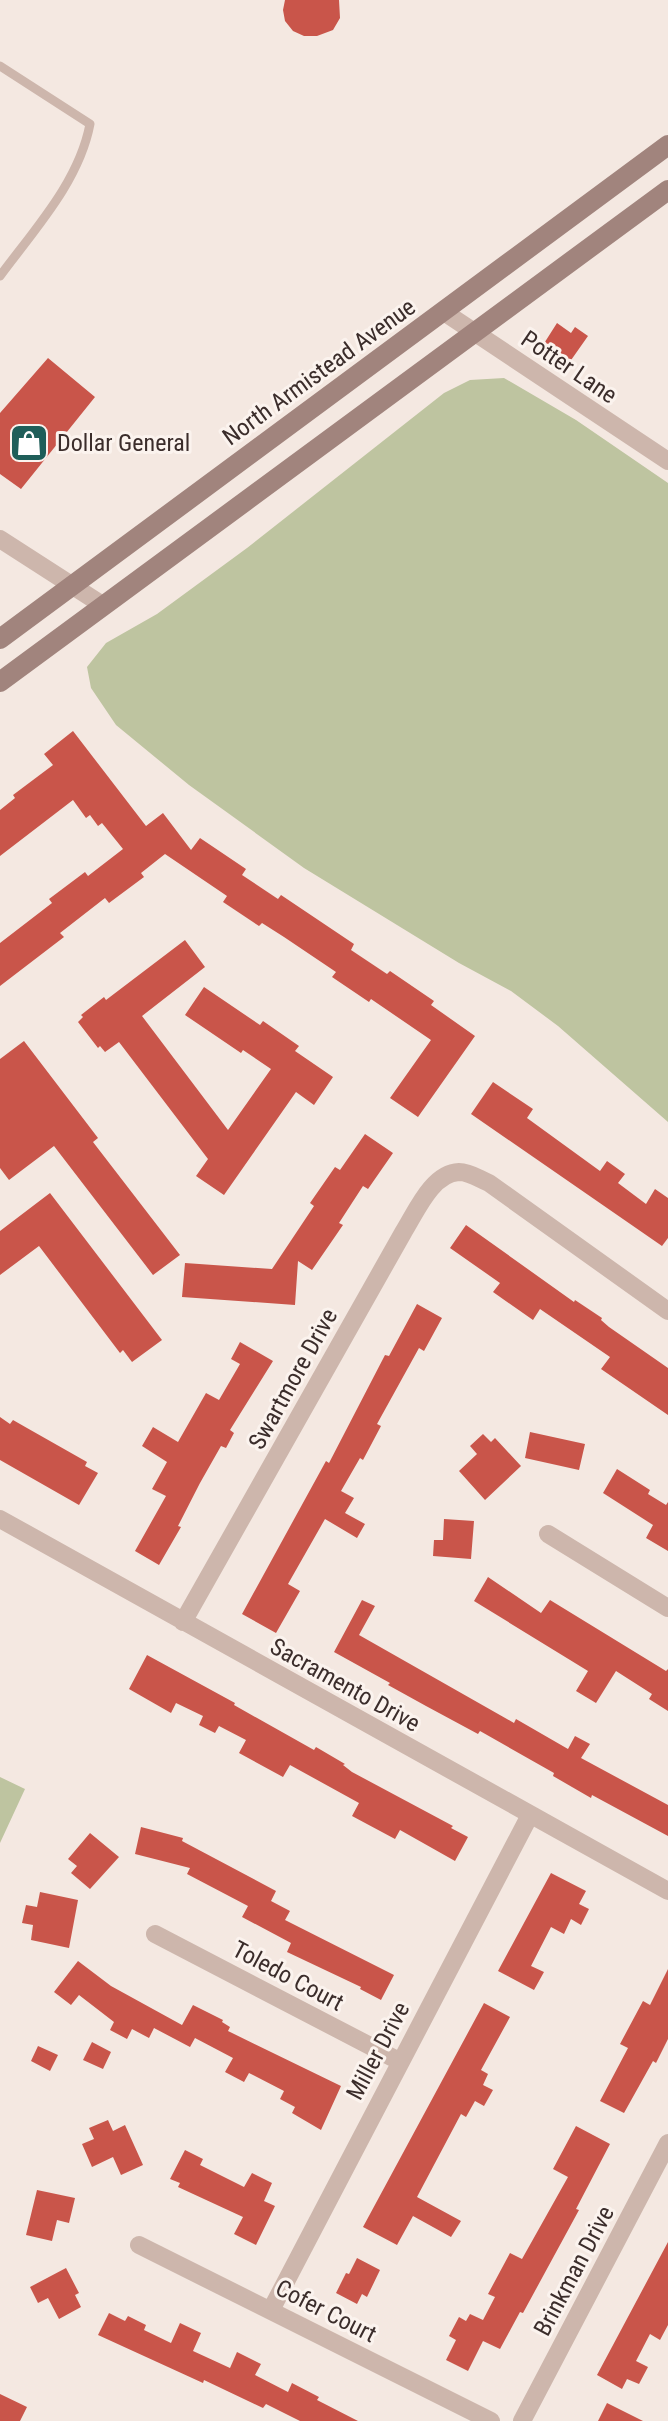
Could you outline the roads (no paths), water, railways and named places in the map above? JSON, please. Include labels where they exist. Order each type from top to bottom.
[{"type":"main road","name":"North Armistead Avenue","points":[[0,639],[668,145]]},
{"type":"main road","points":[[0,682],[668,190]]},
{"type":"street","name":"Potter Lane","points":[[444,312],[668,461]]},
{"type":"street","points":[[0,539],[104,606]]},
{"type":"street","name":"Swartmore Drive","points":[[183,1622],[404,1231],[439,1180],[458,1172],[471,1174],[489,1183],[668,1311]]},
{"type":"street","name":"Sacramento Drive","points":[[0,1519],[668,1891]]},
{"type":"street","points":[[548,1534],[668,1608]]},
{"type":"street","name":"Miller Drive","points":[[271,2310],[530,1815]]},
{"type":"street","name":"Toledo Court","points":[[155,1934],[399,2061]]},
{"type":"street","name":"Brinkman Drive","points":[[522,2421],[668,2143]]},
{"type":"street","name":"Cofer Court","points":[[139,2245],[491,2421]]},
{"type":"lane","points":[[0,66],[90,124],[87,141],[72,176],[0,276]]},
{"type":"place","name":"Dollar General","points":[[29,443]]}]
